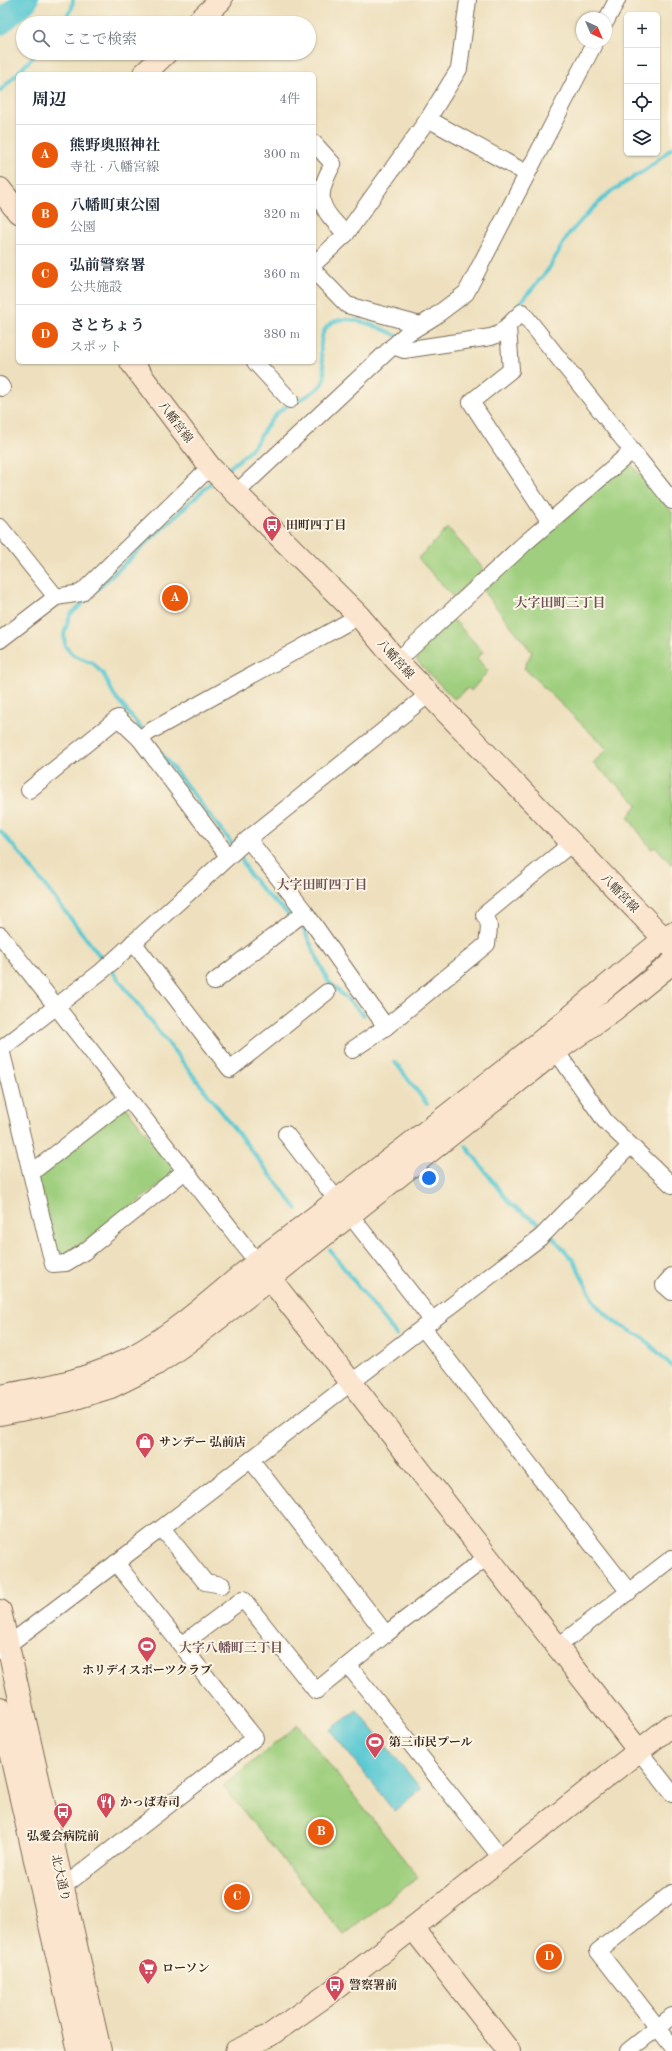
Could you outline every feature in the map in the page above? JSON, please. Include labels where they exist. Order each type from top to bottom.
[{"type":"street","points":[[204,16],[221,0]]},
{"type":"street","points":[[316,262],[346,234],[428,119],[459,69],[468,0]]},
{"type":"street","points":[[611,12],[617,0]]},
{"type":"street","points":[[0,640],[56,597],[81,593],[220,478],[398,341],[466,292],[526,173],[592,48]]},
{"type":"street","points":[[146,72],[159,60]]},
{"type":"street","points":[[428,119],[526,173]]},
{"type":"street","points":[[316,145],[333,164],[325,178],[320,194],[323,206],[331,220],[346,234]]},
{"type":"street","points":[[316,273],[347,305],[420,325]]},
{"type":"street","points":[[398,341],[404,350],[492,338],[500,334],[522,312],[631,452],[672,501]]},
{"type":"street","points":[[508,327],[511,370],[471,402],[550,522]]},
{"type":"street","name":"八幡宮線","points":[[133,364],[220,478],[359,616],[397,661],[572,843],[669,940]]},
{"type":"street","points":[[257,364],[290,400]]},
{"type":"street","points":[[397,661],[550,522],[631,452]]},
{"type":"street","points":[[0,527],[56,597]]},
{"type":"street","points":[[145,736],[359,616]]},
{"type":"street","points":[[185,1171],[84,1252],[66,1263],[53,1264],[1,1050],[56,1006],[102,972],[237,848],[429,694]]},
{"type":"street","points":[[29,790],[118,718],[145,736],[237,848],[305,912],[386,1027]]},
{"type":"street","points":[[352,1050],[386,1027],[487,944],[489,929],[488,919],[484,915],[572,843]]},
{"type":"street","points":[[214,982],[305,912]]},
{"type":"street","points":[[0,935],[264,1270],[672,1793]]},
{"type":"street","points":[[344,1208],[542,1041],[669,940]]},
{"type":"street","points":[[133,942],[230,1069],[327,992]]},
{"type":"street","points":[[0,1396],[50,1387],[89,1376],[117,1364],[143,1350],[264,1270],[344,1208],[615,1009],[672,963]]},
{"type":"street","points":[[556,1051],[605,1121],[672,1185]]},
{"type":"street","points":[[31,1173],[128,1098]]},
{"type":"street","points":[[286,1134],[344,1208],[427,1324],[629,1592]]},
{"type":"street","points":[[4,1648],[541,1236],[630,1146]]},
{"type":"street","points":[[0,1414],[66,1401],[111,1387],[155,1365],[190,1341],[264,1270]]},
{"type":"street","points":[[672,1276],[664,1285],[672,1292]]},
{"type":"street","points":[[251,1460],[386,1634]]},
{"type":"street","points":[[162,1528],[206,1582],[222,1585]]},
{"type":"street","points":[[181,1645],[242,1599],[316,1691],[386,1634],[487,1557]]},
{"type":"street","points":[[557,1647],[672,1558]]},
{"type":"street","points":[[63,1888],[254,1738],[116,1563]]},
{"type":"street","name":"北大通り","points":[[0,1611],[4,1648],[63,1888],[100,2051]]},
{"type":"street","points":[[348,1665],[502,1859]]},
{"type":"street","points":[[0,1708],[79,2051]]},
{"type":"street","points":[[236,2051],[274,2043],[327,1995],[672,1725]]},
{"type":"street","points":[[672,1893],[598,1950],[672,2046]]},
{"type":"street","points":[[413,1928],[509,2051]]},
{"type":"street","points":[[628,2051],[672,2016]]},
{"type":"green space","points":[[629,462],[672,512],[672,865],[656,847],[651,849],[628,817],[638,804],[593,763],[607,749],[524,668],[532,652],[483,591]]},
{"type":"green space","points":[[448,528],[484,569],[453,597],[418,558]]},
{"type":"green space","points":[[453,619],[483,652],[477,658],[488,671],[471,691],[468,688],[454,699],[417,661],[418,651]]},
{"type":"green space","points":[[121,1107],[127,1109],[173,1167],[171,1175],[109,1225],[62,1257],[57,1255],[38,1179],[42,1171]]},
{"type":"green space","points":[[298,1725],[418,1877],[344,1935],[223,1786]]},
{"type":"water","name":"第三市民プール","points":[[357,1710],[421,1789],[394,1811],[330,1730]]},
{"type":"waterway","points":[[0,23],[26,0]]},
{"type":"waterway","points":[[67,16],[72,8],[73,0]]},
{"type":"waterway","points":[[18,72],[30,60]]},
{"type":"waterway","points":[[0,91],[16,75]]},
{"type":"waterway","points":[[514,310],[548,270],[568,235],[589,212],[609,193],[648,168],[672,148]]},
{"type":"waterway","points":[[224,472],[253,447],[269,422],[280,411],[312,393],[321,385],[325,377],[321,353],[322,336],[327,326],[336,321],[361,321],[399,337]]},
{"type":"waterway","points":[[144,732],[114,695],[104,675],[93,663],[73,655],[65,646],[64,634],[70,615],[214,480]]},
{"type":"waterway","points":[[153,743],[234,846]]},
{"type":"waterway","points":[[0,831],[21,855],[103,960]]},
{"type":"waterway","points":[[238,852],[249,874],[266,894],[293,918]]},
{"type":"waterway","points":[[298,923],[303,928],[328,981],[364,1015]]},
{"type":"waterway","points":[[112,971],[297,1209]]},
{"type":"waterway","points":[[395,1062],[427,1104]]},
{"type":"waterway","points":[[466,1146],[510,1204],[544,1227]]},
{"type":"waterway","points":[[550,1234],[574,1261],[596,1305],[616,1323],[642,1337],[672,1366]]},
{"type":"waterway","points":[[330,1250],[396,1335]]},
{"type":"place","name":"田町四丁目","points":[[272,542]]},
{"type":"place","name":"熊野奥照神社","points":[[175,598]]},
{"type":"place","name":"サンデー 弘前店","points":[[145,1459]]},
{"type":"place","name":"ホリデイスポーツクラブ","points":[[147,1663]]},
{"type":"place","name":"第三市民プール","points":[[375,1759]]},
{"type":"place","name":"かっぱ寿司","points":[[106,1819]]},
{"type":"place","name":"弘愛会病院前","points":[[63,1829]]},
{"type":"place","name":"八幡町東公園","points":[[321,1832]]},
{"type":"place","name":"弘前警察署","points":[[237,1897]]},
{"type":"place","name":"さとちょう","points":[[549,1957]]},
{"type":"place","name":"ローソン","points":[[148,1985]]},
{"type":"place","name":"警察署前","points":[[335,2002]]},
{"type":"district","name":"大字田町三丁目","points":[[560,602]]},
{"type":"district","name":"大字田町四丁目","points":[[322,884]]},
{"type":"district","name":"大字八幡町三丁目","points":[[231,1647]]}]
